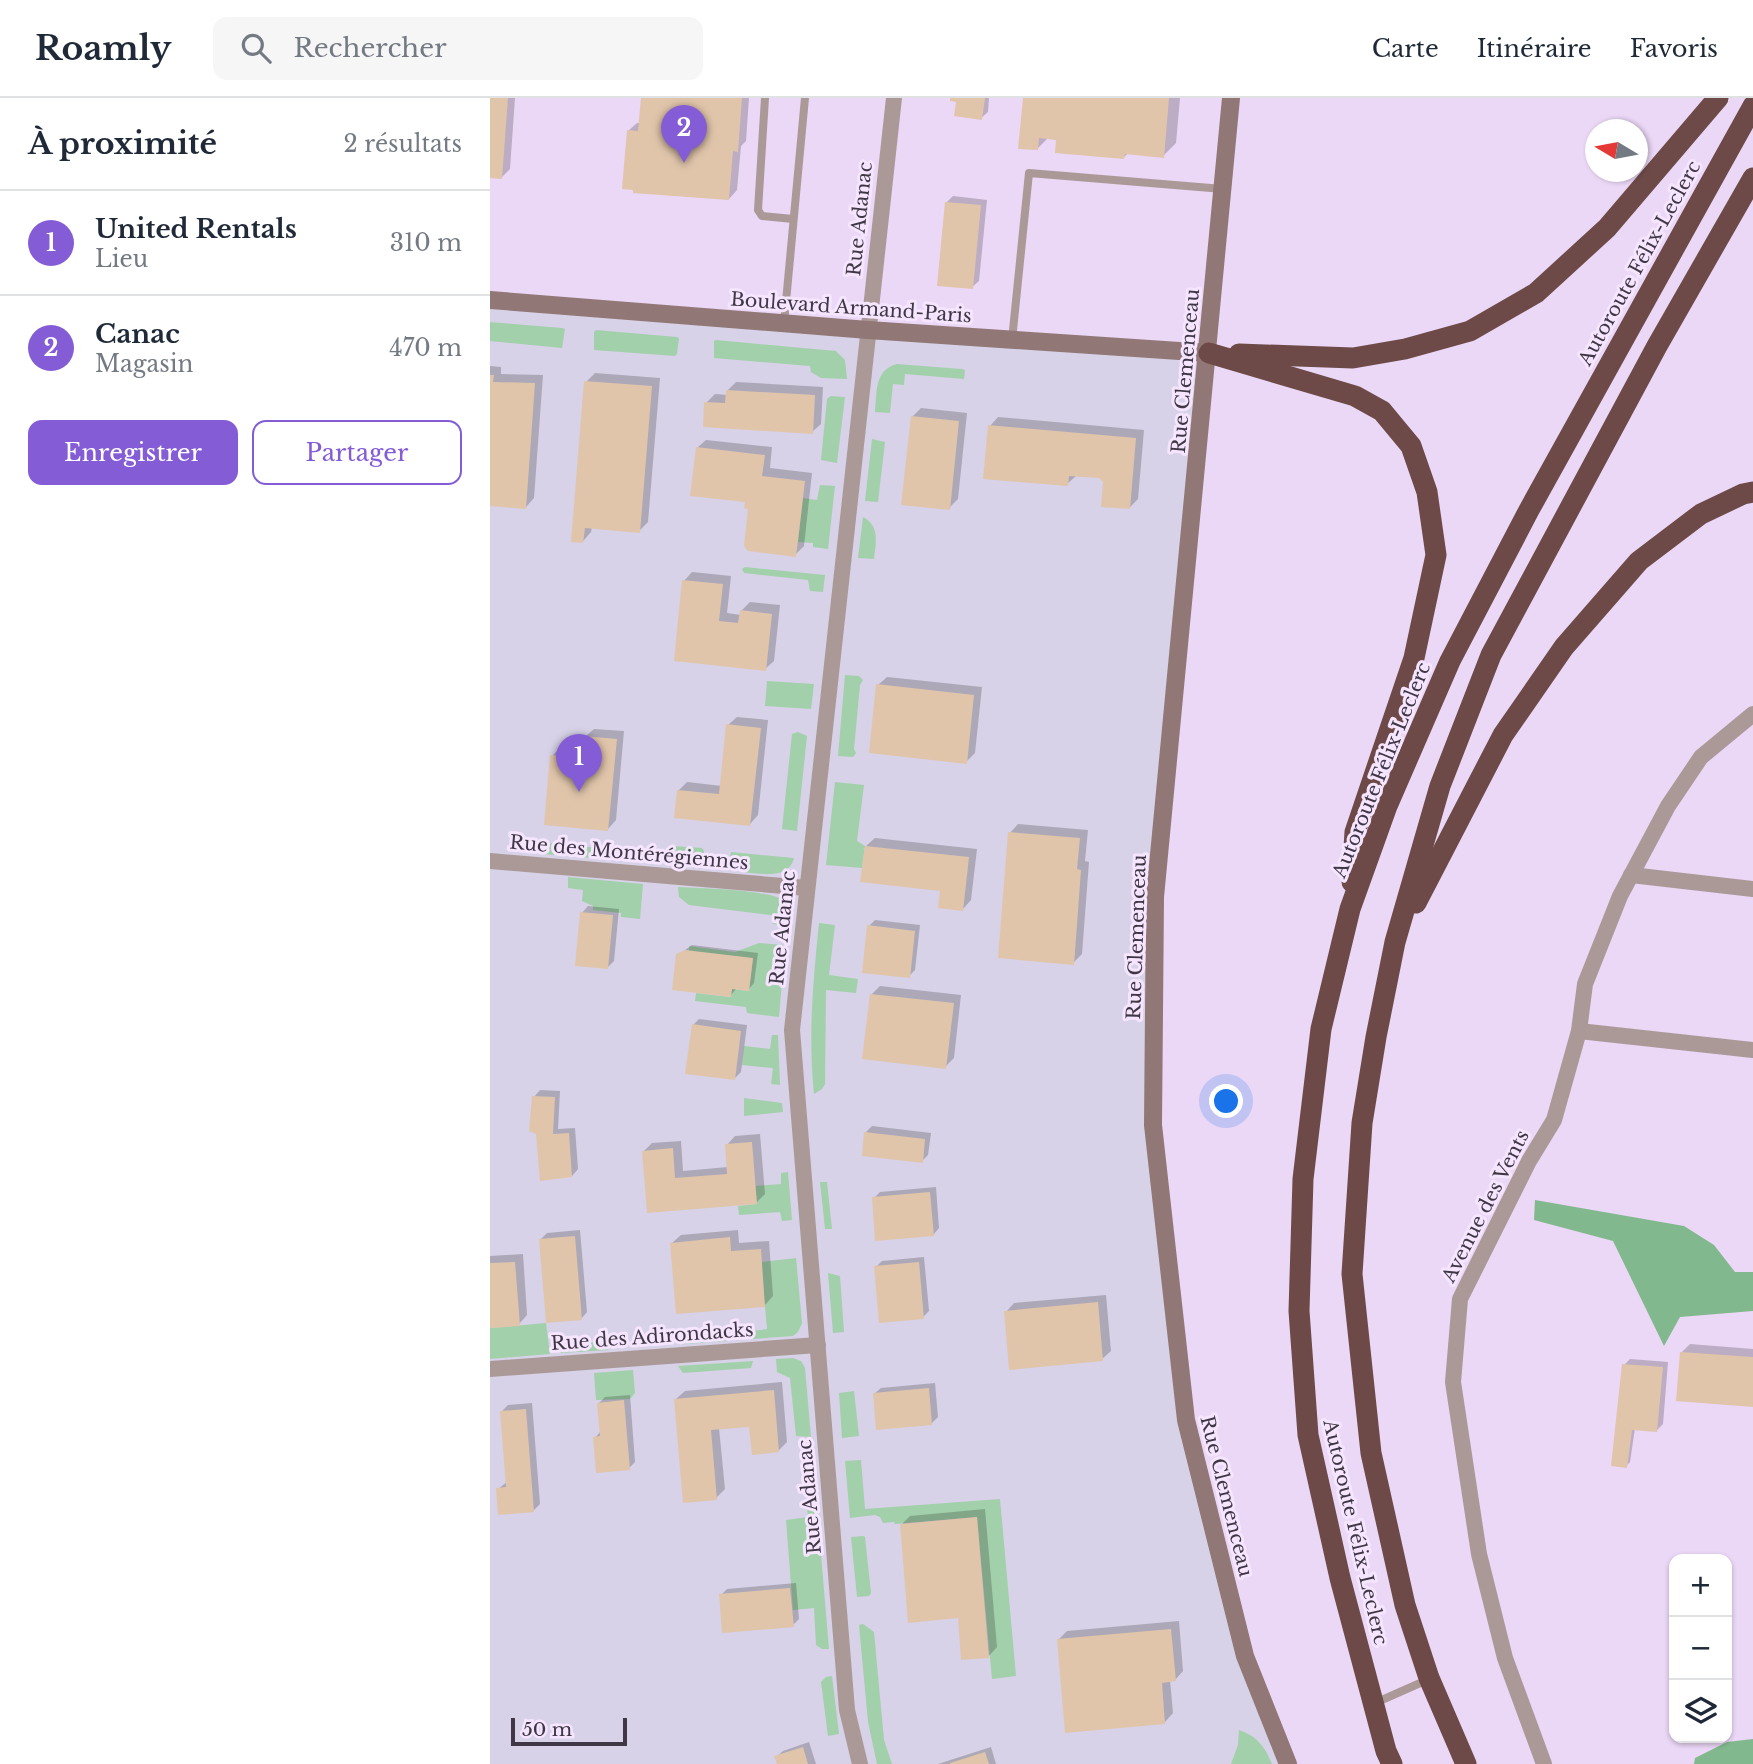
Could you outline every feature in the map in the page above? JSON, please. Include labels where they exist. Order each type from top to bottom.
[{"type":"highway","points":[[1209,353],[1353,358],[1405,349],[1470,331],[1536,293],[1607,228],[1718,98]]},
{"type":"highway","name":"Autoroute Félix-Leclerc","points":[[1392,1764],[1386,1751],[1340,1578],[1308,1435],[1299,1311],[1303,1179],[1321,1029],[1350,909],[1387,806],[1450,661],[1529,510],[1753,106]]},
{"type":"highway","name":"Autoroute Félix-Leclerc","points":[[1466,1764],[1429,1678],[1405,1605],[1371,1453],[1352,1274],[1362,1123],[1376,1037],[1395,942],[1440,786],[1491,655],[1657,346],[1753,178]]},
{"type":"highway","points":[[1209,353],[1329,387],[1355,396],[1382,411],[1410,446],[1427,492],[1436,555],[1414,658],[1355,832],[1350,909]]},
{"type":"highway","points":[[1395,942],[1503,735],[1564,647],[1639,561],[1700,514],[1753,492]]},
{"type":"street","name":"Rue Adanac","points":[[860,1764],[847,1710],[792,1030],[894,98]]},
{"type":"street","name":"Rue Clemenceau","points":[[1231,98],[1209,353],[1155,897],[1153,1125],[1186,1420],[1245,1656],[1288,1764]]},
{"type":"street","name":"Boulevard Armand-Paris","points":[[490,300],[868,330],[1209,353]]},
{"type":"street","name":"Avenue des Vents","points":[[1544,1764],[1505,1658],[1479,1554],[1453,1382],[1460,1299],[1529,1161],[1553,1120],[1579,1031],[1585,984],[1620,896],[1668,806],[1701,757],[1753,714]]},
{"type":"street","name":"Rue des Montérégiennes","points":[[490,861],[807,888]]},
{"type":"street","points":[[1631,875],[1753,889]]},
{"type":"street","points":[[1579,1031],[1753,1051]]},
{"type":"street","name":"Rue des Adirondacks","points":[[490,1369],[818,1345]]},
{"type":"lane","points":[[765,98],[758,210],[761,216],[793,219]]},
{"type":"lane","points":[[784,323],[805,98]]},
{"type":"lane","points":[[1012,340],[1029,173],[1223,189]]},
{"type":"lane","points":[[1374,1703],[1429,1678]]},
{"type":"shaded area","points":[[490,301],[1209,353],[1155,897],[1153,1126],[1186,1420],[1245,1656],[1288,1764],[490,1764]]},
{"type":"green space","points":[[490,322],[565,329],[562,348],[490,341]]},
{"type":"green space","points":[[596,330],[677,337],[677,354],[594,350]]},
{"type":"green space","points":[[716,340],[836,351],[845,360],[847,379],[821,378],[811,372],[810,366],[714,358]]},
{"type":"green space","points":[[897,364],[962,369],[965,370],[964,379],[905,374],[904,385],[893,384],[890,413],[875,412],[880,377],[884,371]]},
{"type":"green space","points":[[831,396],[845,397],[837,463],[821,460],[827,399]]},
{"type":"green space","points":[[872,439],[885,442],[878,502],[865,501]]},
{"type":"green space","points":[[820,485],[835,486],[828,549],[813,547],[813,543],[798,542],[803,498],[817,500]]},
{"type":"green space","points":[[863,517],[874,530],[874,559],[858,558]]},
{"type":"green space","points":[[745,567],[825,575],[823,592],[810,591],[808,580],[744,573],[742,569]]},
{"type":"green space","points":[[845,675],[859,676],[863,680],[860,685],[854,749],[856,753],[853,757],[838,756]]},
{"type":"green space","points":[[767,681],[814,684],[811,709],[765,706]]},
{"type":"green space","points":[[798,732],[807,736],[797,831],[782,829],[792,734]]},
{"type":"green space","points":[[835,782],[864,785],[857,841],[865,846],[862,868],[826,865]]},
{"type":"green space","points":[[551,843],[598,848],[605,855],[605,859],[542,854],[543,849]]},
{"type":"green space","points":[[672,846],[702,848],[702,868],[670,865]]},
{"type":"green space","points":[[731,852],[794,858],[784,871],[755,873],[727,870]]},
{"type":"green space","points":[[568,877],[643,884],[640,919],[621,917],[621,913],[593,910],[593,906],[582,901],[583,890],[568,888]]},
{"type":"green space","points":[[678,887],[733,890],[775,897],[782,900],[786,906],[787,926],[773,924],[771,915],[689,905],[679,897]]},
{"type":"green space","points":[[819,923],[835,925],[829,975],[858,979],[856,993],[826,990],[825,1084],[814,1094],[811,1030]]},
{"type":"green space","points":[[759,943],[785,945],[779,1017],[747,1013],[746,1007],[695,1001],[696,993],[730,997],[732,989],[749,991],[753,959],[689,951],[689,946],[735,952]]},
{"type":"green space","points":[[772,1035],[778,1035],[780,1085],[771,1084],[773,1068],[742,1065],[744,1046],[770,1049]]},
{"type":"green space","points":[[744,1098],[782,1103],[783,1112],[744,1116]]},
{"type":"green space","points":[[788,1172],[792,1220],[782,1221],[780,1212],[739,1215],[738,1206],[757,1204],[755,1186],[781,1184],[781,1173]]},
{"type":"green space","points":[[820,1182],[827,1182],[832,1229],[825,1229]]},
{"type":"green space","points":[[1535,1200],[1684,1226],[1714,1245],[1735,1272],[1753,1272],[1753,1311],[1680,1317],[1664,1346],[1613,1241],[1534,1220]]},
{"type":"green space","points":[[796,1258],[802,1323],[798,1332],[793,1336],[753,1339],[752,1331],[767,1329],[761,1262]]},
{"type":"green space","points":[[828,1273],[840,1276],[844,1332],[833,1333]]},
{"type":"green space","points":[[546,1323],[550,1354],[490,1359],[490,1328]]},
{"type":"green space","points":[[725,1333],[727,1341],[686,1344],[686,1336]]},
{"type":"green space","points":[[607,1341],[612,1343],[608,1350],[561,1353],[563,1346],[567,1344]]},
{"type":"green space","points":[[793,1358],[801,1361],[805,1368],[811,1437],[796,1436],[790,1378],[777,1372],[776,1359]]},
{"type":"green space","points":[[753,1361],[751,1368],[683,1373],[678,1366]]},
{"type":"green space","points":[[633,1370],[635,1393],[630,1399],[596,1400],[594,1373]]},
{"type":"green space","points":[[854,1391],[859,1436],[842,1438],[839,1393]]},
{"type":"green space","points":[[861,1460],[865,1509],[1000,1499],[1016,1676],[992,1679],[977,1517],[895,1524],[883,1523],[880,1517],[875,1515],[850,1518],[845,1461]]},
{"type":"green space","points":[[814,1472],[829,1649],[816,1645],[814,1608],[793,1610],[786,1520],[808,1517],[804,1480],[805,1473]]},
{"type":"green space","points":[[863,1536],[871,1593],[869,1596],[857,1597],[851,1537]]},
{"type":"green space","points":[[863,1624],[874,1632],[884,1740],[892,1764],[877,1764],[868,1722],[859,1625]]},
{"type":"green space","points":[[832,1676],[839,1734],[828,1736],[821,1682]]},
{"type":"green space","points":[[1239,1730],[1260,1743],[1272,1764],[1231,1764],[1238,1745]]},
{"type":"green space","points":[[1753,1739],[1753,1764],[1694,1764],[1695,1758],[1732,1741]]},
{"type":"building","points":[[490,98],[508,98],[502,179],[490,178]]},
{"type":"building","points":[[641,98],[742,98],[738,152],[733,151],[729,200],[633,193],[633,190],[622,189],[627,130],[638,131]]},
{"type":"building","points":[[950,98],[985,98],[982,120],[954,116],[956,102],[950,101]]},
{"type":"building","points":[[1023,98],[1169,98],[1164,158],[1125,154],[1124,159],[1055,153],[1056,140],[1039,138],[1038,150],[1018,149]]},
{"type":"building","points":[[945,202],[981,205],[973,289],[937,286]]},
{"type":"building","points":[[490,375],[494,375],[493,382],[535,383],[526,509],[490,506]]},
{"type":"building","points":[[584,381],[652,386],[640,533],[585,528],[583,543],[571,542]]},
{"type":"building","points":[[726,390],[815,395],[813,434],[703,427],[704,402],[725,403]]},
{"type":"building","points":[[911,416],[959,421],[950,510],[901,505]]},
{"type":"building","points":[[988,425],[1136,438],[1130,509],[1101,507],[1103,482],[1099,478],[1069,476],[1068,486],[983,479]]},
{"type":"building","points":[[696,447],[765,455],[762,476],[805,481],[796,557],[748,551],[744,546],[748,509],[744,508],[745,502],[690,496]]},
{"type":"building","points":[[682,580],[723,584],[719,621],[738,623],[740,610],[772,614],[766,671],[674,661]]},
{"type":"building","points":[[876,684],[974,695],[967,764],[869,753]]},
{"type":"building","points":[[726,724],[761,728],[750,826],[674,818],[677,790],[719,794]]},
{"type":"building","points":[[583,736],[617,739],[608,831],[544,825],[550,755],[581,758]]},
{"type":"building","points":[[1008,832],[1080,838],[1077,869],[1081,870],[1074,965],[998,958]]},
{"type":"building","points":[[865,846],[969,857],[963,911],[938,908],[940,891],[860,882]]},
{"type":"building","points":[[580,912],[613,915],[608,969],[575,966]]},
{"type":"building","points":[[867,925],[915,931],[910,978],[862,973]]},
{"type":"building","points":[[685,950],[753,958],[749,991],[732,989],[731,997],[672,990],[676,954]]},
{"type":"building","points":[[870,994],[954,1003],[946,1069],[862,1059]]},
{"type":"building","points":[[692,1024],[741,1031],[735,1080],[685,1074]]},
{"type":"building","points":[[532,1096],[555,1097],[553,1134],[569,1133],[572,1177],[540,1181],[536,1134],[529,1131]]},
{"type":"building","points":[[864,1132],[925,1139],[923,1163],[862,1156]]},
{"type":"building","points":[[752,1142],[757,1204],[647,1213],[642,1151],[673,1148],[675,1178],[727,1174],[725,1144]]},
{"type":"building","points":[[930,1192],[934,1236],[875,1241],[872,1197]]},
{"type":"building","points":[[575,1236],[582,1320],[546,1323],[539,1239]]},
{"type":"building","points":[[730,1237],[731,1251],[761,1249],[765,1307],[676,1314],[670,1243]]},
{"type":"building","points":[[515,1262],[520,1326],[490,1328],[490,1263]]},
{"type":"building","points":[[919,1262],[924,1319],[879,1323],[874,1266]]},
{"type":"building","points":[[1098,1302],[1103,1361],[1009,1370],[1004,1311]]},
{"type":"building","points":[[1680,1352],[1753,1357],[1753,1407],[1676,1401]]},
{"type":"building","points":[[1622,1364],[1663,1367],[1657,1432],[1632,1430],[1627,1468],[1611,1466]]},
{"type":"building","points":[[929,1388],[932,1425],[876,1430],[873,1393]]},
{"type":"building","points":[[774,1390],[779,1452],[752,1455],[749,1427],[711,1430],[717,1500],[683,1503],[674,1399]]},
{"type":"building","points":[[624,1400],[630,1470],[596,1473],[593,1437],[600,1436],[597,1403]]},
{"type":"building","points":[[526,1409],[534,1512],[498,1515],[496,1488],[506,1487],[500,1411]]},
{"type":"building","points":[[977,1517],[989,1658],[961,1660],[958,1618],[908,1623],[900,1524]]},
{"type":"building","points":[[790,1588],[794,1627],[722,1633],[719,1594]]},
{"type":"building","points":[[1171,1629],[1176,1681],[1162,1683],[1165,1724],[1065,1733],[1057,1639]]},
{"type":"building","points":[[803,1747],[808,1764],[777,1764],[774,1756]]},
{"type":"building","points":[[985,1752],[989,1764],[950,1764],[950,1763]]},
{"type":"place","name":"Canac","points":[[684,163]]},
{"type":"place","name":"United Rentals","points":[[579,792]]}]
